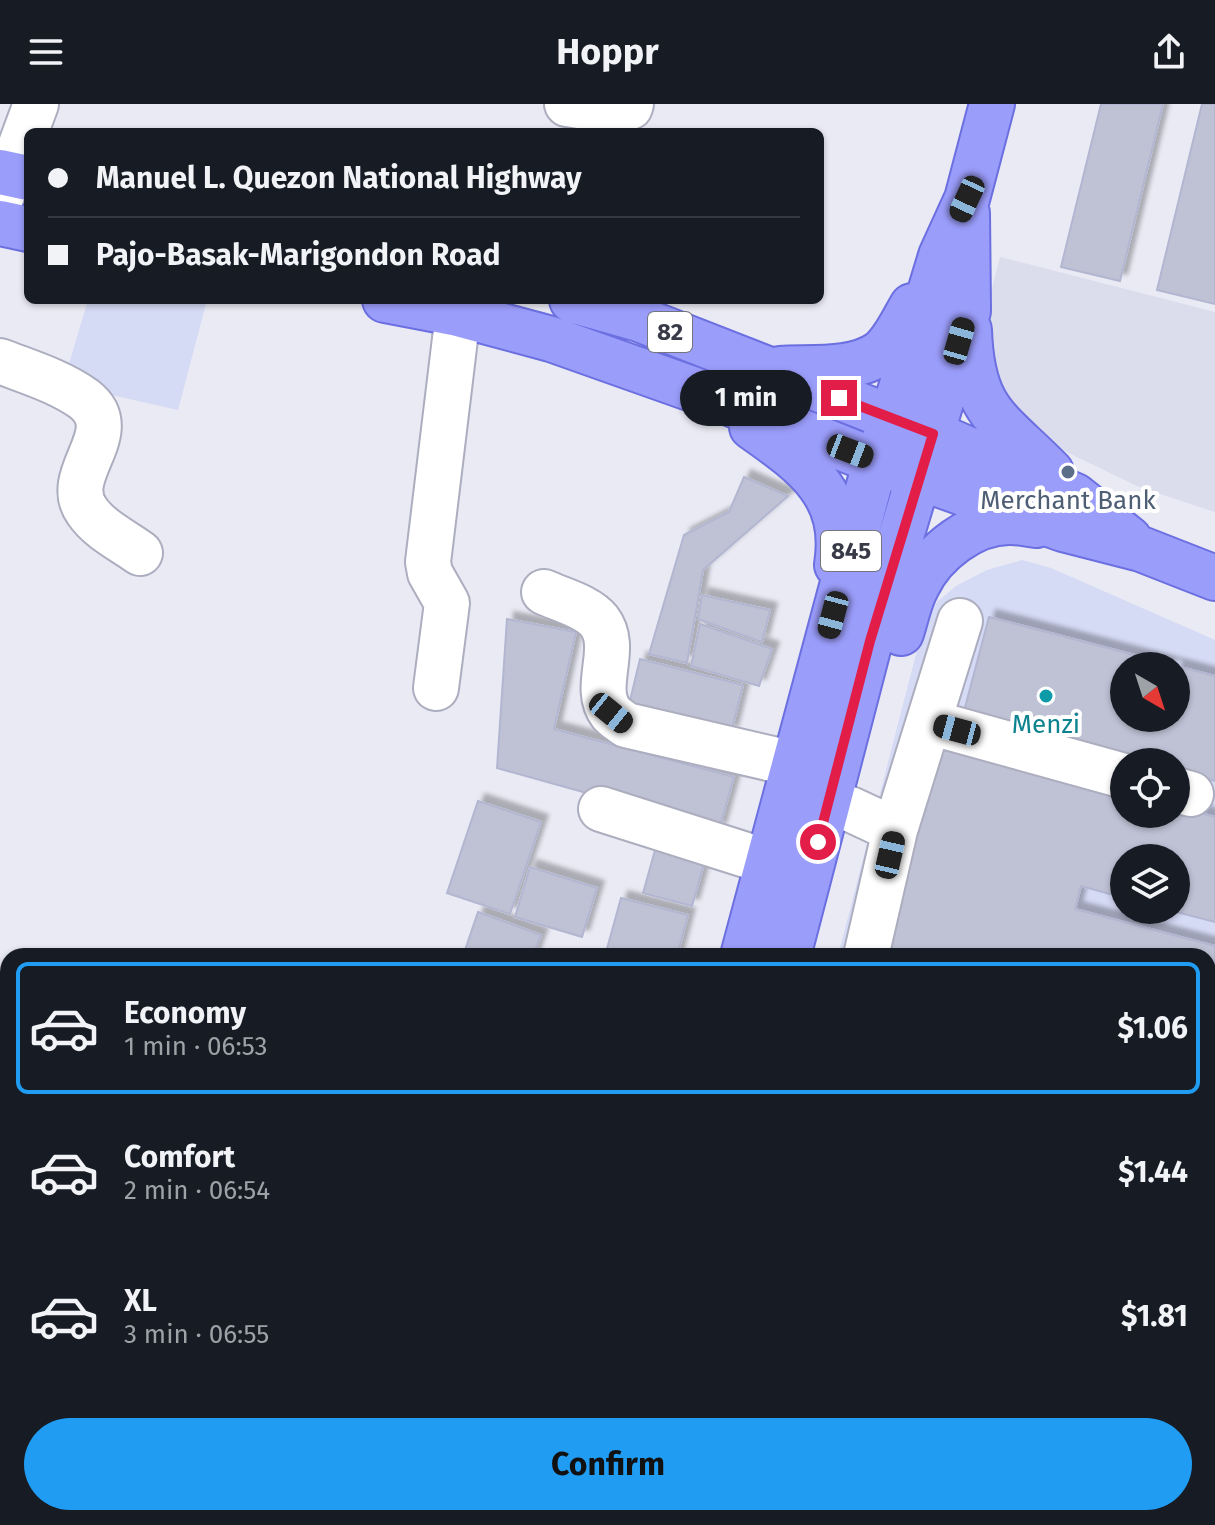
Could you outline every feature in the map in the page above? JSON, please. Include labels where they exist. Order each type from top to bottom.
[{"type":"main road","name":"845","points":[[745,948],[877,462],[941,256],[967,199],[992,104]]},
{"type":"main road","name":"845","points":[[790,948],[870,641],[968,311],[967,199]]},
{"type":"main road","points":[[0,223],[24,228]]},
{"type":"main road","points":[[765,370],[851,364],[880,353],[894,336],[941,256]]},
{"type":"main road","name":"82","points":[[406,304],[458,314],[551,339],[712,396],[877,462],[1069,513]]},
{"type":"main road","name":"82","points":[[586,304],[639,319],[933,434],[1069,513],[1141,549],[1215,578]]},
{"type":"main road","points":[[813,948],[912,597],[931,562],[952,543],[989,526],[1069,513],[1029,450],[1011,436],[989,410],[973,372],[968,311]]},
{"type":"main road","points":[[712,396],[811,472],[829,501],[839,539],[826,641]]},
{"type":"street","points":[[28,128],[36,104]]},
{"type":"street","points":[[567,104],[616,112],[631,104]]},
{"type":"street","points":[[9,181],[24,138]]},
{"type":"street","points":[[436,688],[447,603],[430,573],[428,562],[458,314]]},
{"type":"street","points":[[0,361],[52,382],[84,399],[96,412],[100,430],[79,493],[85,510],[100,525],[140,553]]},
{"type":"street","points":[[544,592],[588,612],[600,622],[608,640],[604,698],[611,713],[626,725],[794,764]]},
{"type":"street","points":[[868,948],[895,830],[960,621]]},
{"type":"street","points":[[929,722],[1110,772]]},
{"type":"street","points":[[601,809],[768,862]]},
{"type":"street","points":[[850,809],[895,830]]},
{"type":"shaded area","points":[[1000,257],[1215,312],[1215,512],[1139,487],[1046,442],[1003,398],[983,323]]},
{"type":"shaded area","points":[[87,304],[206,304],[178,410],[63,384]]},
{"type":"shaded area","points":[[1022,560],[1051,568],[1215,640],[1215,948],[840,948],[922,631],[937,602],[956,586],[987,570]]},
{"type":"building","points":[[1101,104],[1163,104],[1120,281],[1061,267]]},
{"type":"building","points":[[1202,104],[1215,104],[1215,304],[1157,290]]},
{"type":"building","points":[[744,477],[788,496],[703,570],[687,663],[649,654],[684,535],[729,512]]},
{"type":"building","points":[[702,595],[770,610],[762,642],[698,619]]},
{"type":"building","name":"Menzi","points":[[989,617],[1123,652],[1110,652],[1110,732],[1190,732],[1190,669],[1215,676],[1215,781],[1190,774],[1190,748],[1110,748],[1110,753],[963,715]]},
{"type":"building","points":[[507,619],[576,632],[554,729],[734,777],[719,830],[497,768]]},
{"type":"building","points":[[700,624],[772,649],[759,686],[691,666]]},
{"type":"building","points":[[640,659],[743,685],[731,733],[628,709]]},
{"type":"building","points":[[940,743],[1110,789],[1110,828],[1190,828],[1190,810],[1215,817],[1215,922],[1190,915],[1190,844],[1110,844],[1110,894],[1081,886],[1075,909],[1110,918],[1110,924],[1132,924],[1215,948],[884,948]]},
{"type":"building","points":[[478,801],[541,822],[510,914],[447,893]]},
{"type":"building","points":[[659,836],[708,850],[692,906],[643,893]]},
{"type":"building","points":[[530,867],[597,888],[582,937],[515,917]]},
{"type":"building","points":[[621,898],[688,915],[679,948],[607,948]]},
{"type":"building","points":[[478,912],[541,935],[536,948],[466,948]]},
{"type":"place","name":"Merchant Bank","points":[[1068,472]]},
{"type":"place","name":"Menzi","points":[[1046,696]]},
{"type":"route","points":[[818,842],[870,641],[933,434],[839,398]]}]
